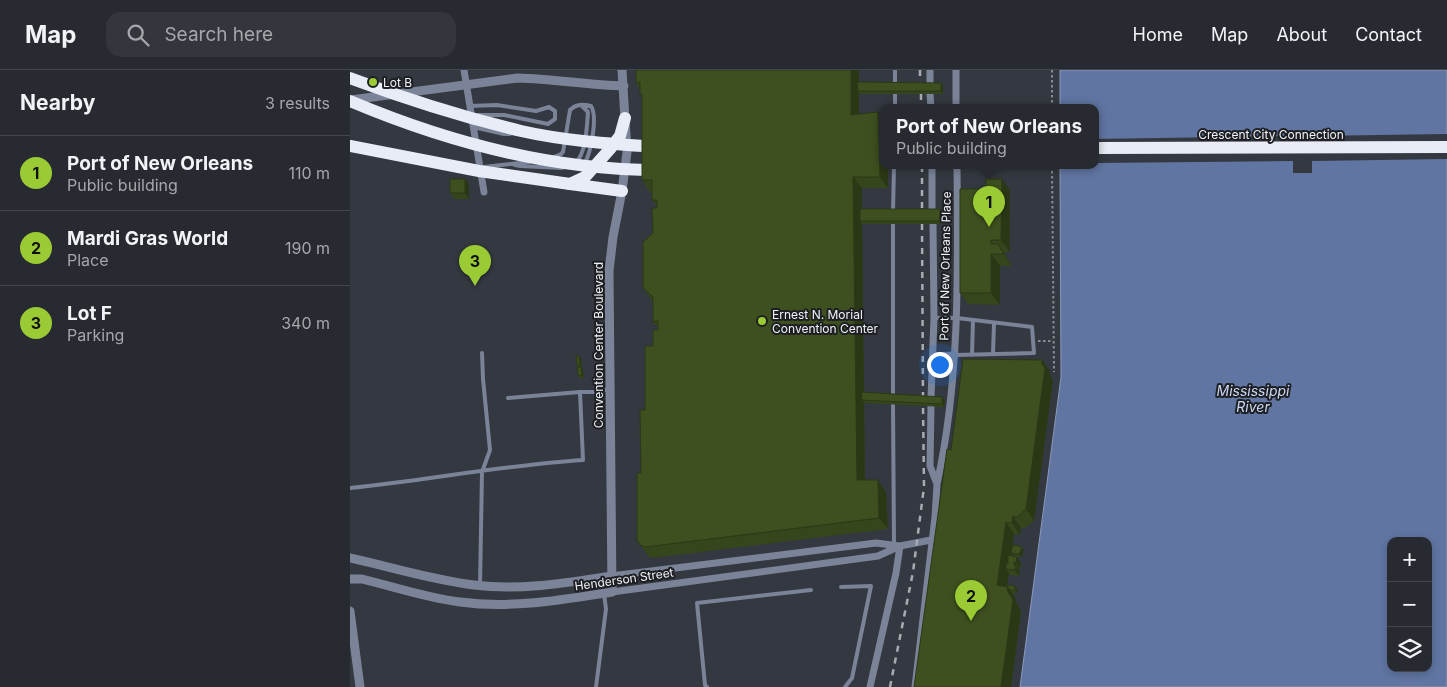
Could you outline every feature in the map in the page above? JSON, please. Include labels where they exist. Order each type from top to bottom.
[{"type":"highway","points":[[350,78],[443,110],[522,131],[604,143],[667,148]]},
{"type":"highway","points":[[350,100],[411,125],[451,137],[538,158],[578,166],[631,170],[668,170]]},
{"type":"highway","points":[[570,184],[585,177],[610,149],[620,136],[625,118]]},
{"type":"highway","points":[[350,146],[478,171],[622,190]]},
{"type":"highway","name":"Crescent City Connection","points":[[1099,148],[1447,147]]},
{"type":"street","points":[[464,70],[484,192]]},
{"type":"street","name":"Convention Center Boulevard","points":[[608,593],[611,576],[609,272],[627,152],[622,70]]},
{"type":"street","points":[[956,70],[956,104]]},
{"type":"street","points":[[931,72],[931,104]]},
{"type":"street","points":[[350,100],[518,78],[538,78],[596,86],[624,86]]},
{"type":"street","name":"Port of New Orleans Place","points":[[932,169],[932,212]]},
{"type":"street","name":"Port of New Orleans Place","points":[[915,687],[937,484],[950,417],[957,318],[957,169]]},
{"type":"street","name":"Port of New Orleans Place","points":[[933,224],[934,318],[930,466],[937,484]]},
{"type":"street","points":[[933,356],[955,355]]},
{"type":"street","name":"Henderson Street","points":[[350,579],[362,579],[443,599],[485,605],[527,605],[878,556],[897,546],[931,540]]},
{"type":"street","name":"Henderson Street","points":[[350,558],[449,581],[480,586],[528,587],[876,543],[897,546]]},
{"type":"street","points":[[870,687],[896,573],[897,546]]},
{"type":"street","points":[[815,551],[817,564]]},
{"type":"street","points":[[350,611],[360,687]]},
{"type":"lane","points":[[894,86],[895,70]]},
{"type":"lane","points":[[894,104],[895,94]]},
{"type":"lane","points":[[515,165],[522,162],[574,163],[579,160],[583,150],[588,112],[580,104]]},
{"type":"lane","points":[[475,139],[555,157],[562,152],[570,110],[580,104],[591,106],[594,111],[590,147],[584,164],[574,169],[515,165],[480,167]]},
{"type":"lane","points":[[469,106],[497,105],[536,111],[549,107],[556,114],[555,119],[548,124],[504,115],[471,115]]},
{"type":"lane","points":[[473,127],[504,134],[543,132],[566,135]]},
{"type":"lane","points":[[894,169],[894,212]]},
{"type":"lane","points":[[893,224],[893,396]]},
{"type":"lane","points":[[934,318],[957,318],[1032,327],[1034,353],[955,355]]},
{"type":"lane","points":[[972,355],[973,320]]},
{"type":"lane","points":[[993,354],[994,323]]},
{"type":"lane","points":[[480,586],[482,472],[490,450],[482,353]]},
{"type":"lane","points":[[508,398],[597,392],[609,389]]},
{"type":"lane","points":[[350,488],[536,464],[583,460],[580,392]]},
{"type":"lane","points":[[893,404],[897,546]]},
{"type":"lane","points":[[841,587],[871,586],[852,678],[845,687]]},
{"type":"lane","points":[[707,687],[705,686],[697,603],[810,590]]},
{"type":"lane","points":[[596,687],[608,593]]},
{"type":"path","points":[[1052,70],[1052,104]]},
{"type":"path","points":[[1052,169],[1054,372]]},
{"type":"path","points":[[1033,340],[1054,341]]},
{"type":"water","name":"Mississippi River","points":[[1060,70],[1447,70],[1447,687],[1020,687],[1061,377],[1060,169],[1099,169],[1099,104],[1060,104]]},
{"type":"pier","points":[[1293,131],[1312,131],[1312,136],[1447,134],[1447,159],[1312,161],[1312,173],[1293,173],[1293,161],[1099,163],[1099,139],[1293,136]]},
{"type":"building","name":"Ernest N. Morial Convention Center","points":[[636,70],[851,70],[851,115],[878,112],[880,177],[853,177],[857,480],[878,480],[879,518],[645,547],[640,545],[637,540],[637,473],[641,473],[640,410],[645,410],[645,346],[653,346],[653,330],[658,330],[658,321],[653,322],[653,297],[643,288],[643,242],[653,233],[652,208],[657,208],[657,200],[652,200],[652,180],[642,180],[642,94],[640,94],[640,82],[636,83]]},
{"type":"building","points":[[857,82],[941,83],[941,91],[858,91]]},
{"type":"building","points":[[450,179],[465,179],[465,193],[450,193]]},
{"type":"building","points":[[986,179],[1002,179],[1001,240],[991,240],[991,244],[998,244],[1004,254],[991,254],[991,293],[960,293],[960,189],[986,189]]},
{"type":"building","points":[[860,209],[940,209],[940,221],[860,221]]},
{"type":"building","points":[[576,356],[579,356],[580,364],[577,365]]},
{"type":"building","points":[[963,359],[1042,360],[1045,368],[1026,509],[1017,517],[1013,516],[1012,523],[1006,522],[997,585],[1008,587],[1007,590],[1013,600],[1001,687],[914,687],[947,449],[951,450]]},
{"type":"building","points":[[577,367],[581,367],[582,375],[578,376]]},
{"type":"building","points":[[861,392],[942,397],[942,404],[862,400]]},
{"type":"building","points":[[1013,545],[1022,548],[1019,554],[1013,554],[1011,551]]},
{"type":"building","points":[[1009,555],[1017,557],[1016,563],[1014,562],[1014,565],[1016,565],[1015,570],[1006,569]]},
{"type":"building","points":[[1006,585],[1015,586],[1015,590],[1010,590]]},
{"type":"railway","points":[[920,70],[920,86]]},
{"type":"railway","points":[[921,94],[921,104]]},
{"type":"railway","points":[[922,169],[922,212]]},
{"type":"railway","points":[[922,224],[923,398]]},
{"type":"railway","points":[[890,687],[913,572],[924,487],[923,405]]},
{"type":"place","name":"Lot B","points":[[373,82]]},
{"type":"place","name":"Port of New Orleans","points":[[989,227]]},
{"type":"place","name":"Lot F","points":[[475,286]]},
{"type":"place","name":"Ernest N. Morial Convention Center","points":[[762,321]]},
{"type":"place","name":"Mardi Gras World","points":[[971,621]]}]
